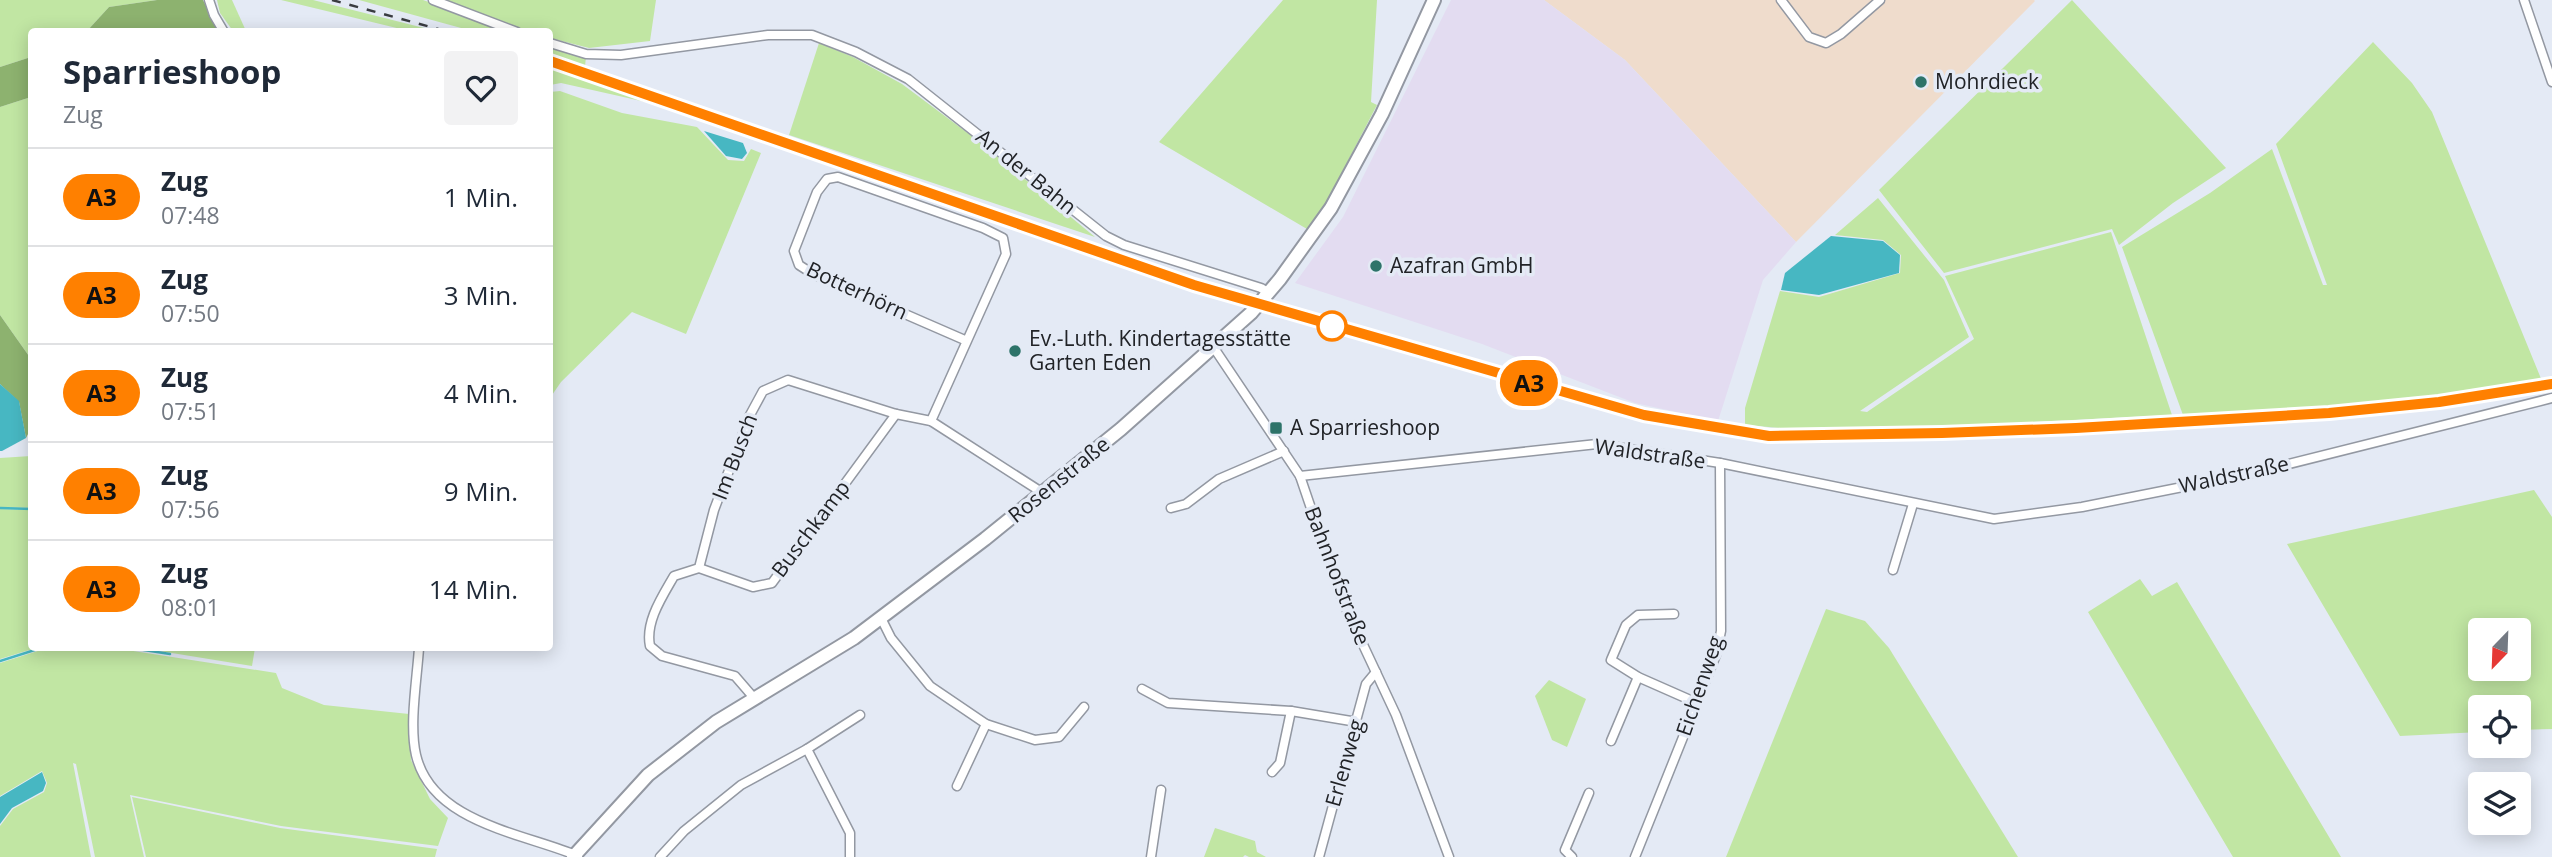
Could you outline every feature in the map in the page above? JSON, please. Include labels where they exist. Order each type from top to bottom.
[{"type":"main road","name":"Rosenstraße","points":[[576,856],[648,775],[716,722],[881,618],[1043,493],[1214,348],[1269,293],[1331,208],[1382,114],[1434,0]]},
{"type":"street","points":[[209,0],[222,28]]},
{"type":"street","points":[[433,0],[506,28]]},
{"type":"street","points":[[1782,0],[1809,37],[1826,43],[1841,34],[1880,0]]},
{"type":"street","points":[[2524,0],[2552,82]]},
{"type":"street","name":"An der Bahn","points":[[553,44],[586,54],[621,55],[768,35],[812,35],[856,52],[908,79],[1107,236],[1124,245],[1261,288],[1269,293]]},
{"type":"street","name":"Botterhörn","points":[[931,421],[967,341],[1006,254],[1003,238],[838,177],[827,179],[817,192],[794,251],[799,265],[813,274],[967,341]]},
{"type":"street","name":"Bahnhofstraße","points":[[1214,348],[1300,476],[1343,602],[1396,715],[1449,857]]},
{"type":"street","name":"Im Busch","points":[[699,568],[714,510],[750,415],[763,391],[788,380],[896,414],[931,421],[1043,493]]},
{"type":"street","name":"Waldstraße","points":[[1300,476],[1597,444],[1720,463],[1994,519],[2082,506],[2253,473],[2552,398]]},
{"type":"street","name":"Buschkamp","points":[[699,568],[753,587],[772,583],[896,414]]},
{"type":"street","points":[[1171,508],[1186,504],[1219,479],[1284,451]]},
{"type":"street","name":"Eichenweg","points":[[1635,857],[1716,655],[1720,631],[1720,463]]},
{"type":"street","points":[[1893,570],[1913,503]]},
{"type":"street","points":[[699,568],[674,576],[655,609],[650,646],[662,656],[735,676],[754,698]]},
{"type":"street","points":[[1674,614],[1638,615],[1626,625],[1611,660],[1638,677],[1697,703]]},
{"type":"street","points":[[881,618],[891,638],[930,686],[986,724],[1035,740],[1059,737],[1084,707]]},
{"type":"street","points":[[419,651],[414,724],[416,755],[425,780],[443,801],[467,816],[576,856]]},
{"type":"street","name":"Erlenweg","points":[[1319,857],[1366,684],[1376,672]]},
{"type":"street","points":[[1611,741],[1638,677]]},
{"type":"street","points":[[1142,689],[1168,703],[1291,711],[1357,722]]},
{"type":"street","points":[[1272,772],[1280,762],[1291,711]]},
{"type":"street","points":[[660,857],[684,831],[741,785],[807,749],[860,715]]},
{"type":"street","points":[[957,786],[986,724]]},
{"type":"street","points":[[807,749],[850,833],[849,857]]},
{"type":"street","points":[[1151,857],[1161,790]]},
{"type":"street","points":[[1572,857],[1565,850],[1589,793]]},
{"type":"shaded area","points":[[1451,0],[1544,0],[1625,60],[1796,242],[1763,280],[1718,421],[1635,403],[1482,344],[1295,283],[1343,217]]},
{"type":"shaded area","points":[[1544,0],[2035,1],[1796,242],[1625,60]]},
{"type":"green space","points":[[0,0],[157,0],[109,7],[90,28],[28,28],[28,58],[0,67]]},
{"type":"green space","points":[[157,0],[203,0],[217,28],[90,28],[109,7]]},
{"type":"green space","points":[[217,0],[232,0],[245,28],[231,28],[220,13]]},
{"type":"green space","points":[[281,0],[313,0],[424,28],[397,28]]},
{"type":"green space","points":[[359,0],[423,0],[502,28],[461,28]]},
{"type":"green space","points":[[440,0],[656,0],[650,41],[589,48],[553,39],[553,28],[519,28]]},
{"type":"green space","points":[[1283,0],[1377,0],[1371,102],[1377,105],[1326,203],[1307,229],[1159,142]]},
{"type":"green space","points":[[2072,0],[2226,168],[2173,203],[2119,245],[2112,229],[1944,273],[1879,190]]},
{"type":"green space","points":[[2373,42],[2412,83],[2432,112],[2542,381],[2366,404],[2183,415],[2122,247],[2210,193],[2272,149],[2323,285],[2327,285],[2276,144]]},
{"type":"green space","points":[[819,43],[853,57],[902,84],[981,143],[1095,237],[789,135]]},
{"type":"green space","points":[[553,46],[586,56],[585,67],[553,57]]},
{"type":"green space","points":[[28,58],[28,98],[0,107],[0,67]]},
{"type":"green space","points":[[553,67],[668,107],[561,83],[553,84]]},
{"type":"green space","points":[[560,91],[622,113],[697,127],[728,160],[744,161],[751,149],[761,153],[686,334],[632,312],[561,382],[553,394],[553,92]]},
{"type":"green space","points":[[28,98],[28,355],[0,315],[0,107]]},
{"type":"green space","points":[[1878,198],[1944,280],[1969,337],[1860,411],[1867,412],[1974,339],[1945,276],[2111,232],[2172,415],[1952,426],[1792,429],[1745,425],[1745,408],[1780,291],[1819,297],[1900,273],[1901,255],[1883,240],[1835,235]]},
{"type":"green space","points":[[0,315],[28,355],[26,438],[19,402],[0,384]]},
{"type":"green space","points":[[28,456],[28,508],[0,507],[0,458]]},
{"type":"green space","points":[[2534,490],[2552,517],[2552,729],[2531,730],[2531,695],[2468,695],[2468,733],[2400,736],[2287,544]]},
{"type":"green space","points":[[0,509],[28,510],[28,650],[0,659]]},
{"type":"green space","points":[[2140,579],[2152,596],[2177,582],[2341,857],[2233,857],[2088,612]]},
{"type":"green space","points":[[1826,609],[1865,621],[1889,648],[2018,857],[1726,857]]},
{"type":"green space","points":[[38,651],[133,651],[276,673],[282,688],[324,705],[409,714],[411,760],[430,799],[448,818],[438,846],[281,826],[130,795],[144,857],[95,857],[76,764],[73,763],[91,857],[0,857],[0,826],[13,809],[44,792],[47,783],[42,771],[0,796],[0,663]]},
{"type":"green space","points":[[160,651],[254,651],[252,666]]},
{"type":"green space","points":[[1549,680],[1586,699],[1567,747],[1552,740],[1535,696]]},
{"type":"green space","points":[[132,797],[280,828],[437,849],[435,857],[146,857]]},
{"type":"green space","points":[[1215,828],[1255,841],[1257,852],[1266,857],[1204,857]]},
{"type":"water","points":[[704,131],[743,143],[747,153],[742,159],[726,156]]},
{"type":"water","points":[[1831,236],[1883,241],[1900,255],[1899,273],[1819,295],[1781,290],[1785,273]]},
{"type":"water","points":[[0,384],[19,401],[26,438],[2,451],[0,451]]},
{"type":"water","points":[[42,772],[46,783],[43,791],[12,808],[0,824],[0,797]]},
{"type":"waterway","points":[[0,508],[28,509]]},
{"type":"waterway","points":[[0,661],[32,651]]},
{"type":"waterway","points":[[150,651],[170,654]]},
{"type":"railway","points":[[332,0],[434,28]]},
{"type":"railway","points":[[553,62],[1193,284],[1644,415],[1735,431],[1790,437],[2076,428],[2329,413],[2439,402],[2552,384]]},
{"type":"train","name":"A3","points":[[553,62],[1194,285],[1644,415],[1719,429],[1790,437],[2076,428],[2329,413],[2439,402],[2552,384]]},
{"type":"place","name":"Mohrdieck","points":[[1921,82]]},
{"type":"place","name":"Azafran GmbH","points":[[1376,266]]},
{"type":"place","name":"Ev.-Luth. Kindertagesstätte Garten Eden","points":[[1015,351]]},
{"type":"place","name":"A Sparrieshoop","points":[[1276,428]]}]
